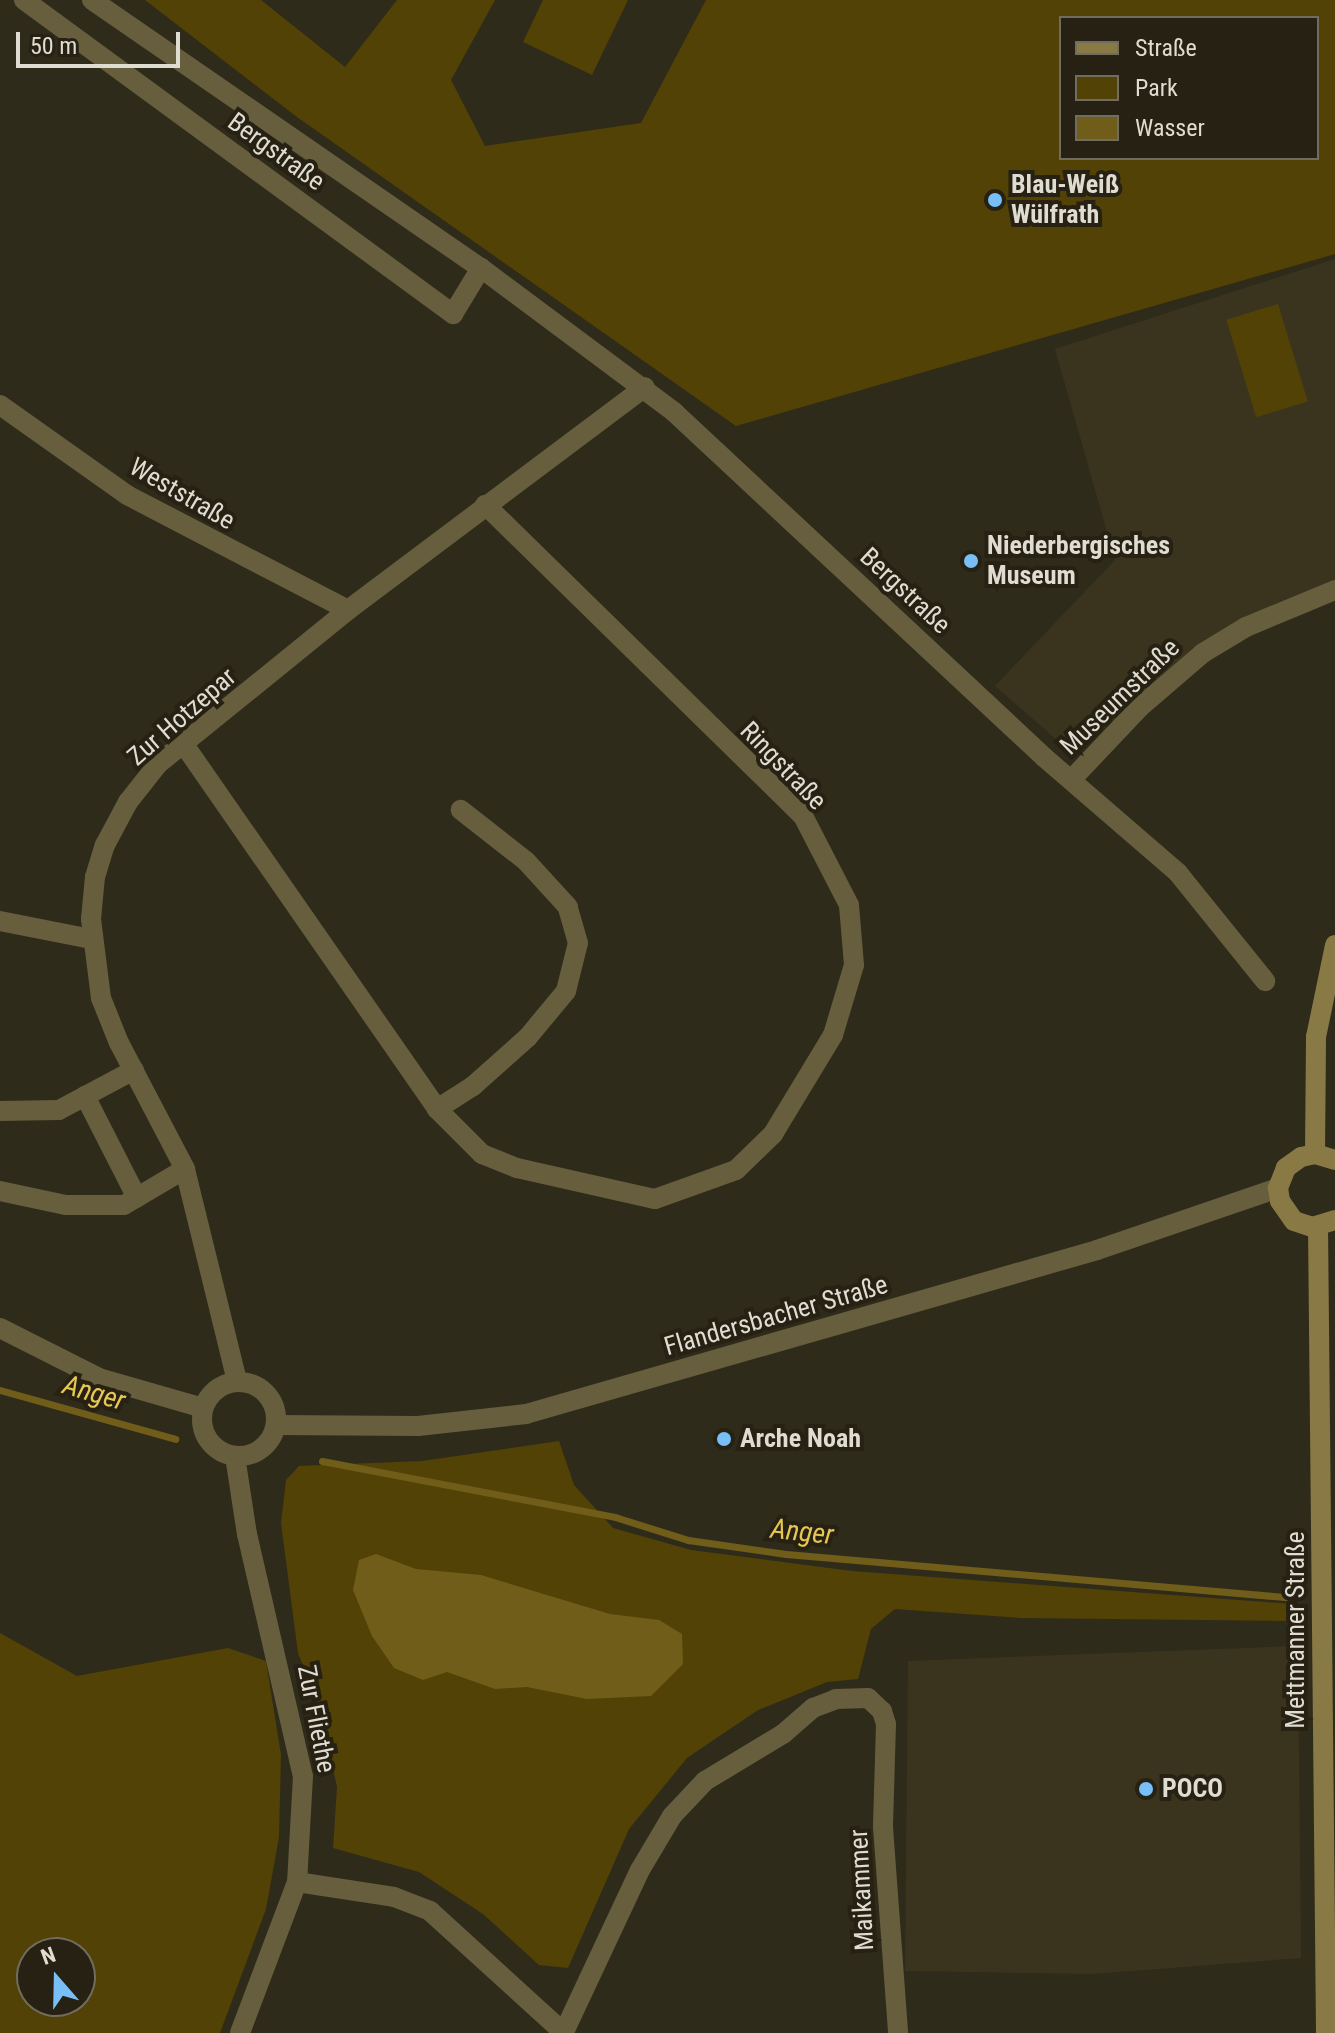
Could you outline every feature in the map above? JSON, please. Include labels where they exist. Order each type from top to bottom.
[{"type":"main road","points":[[1315,1154],[1316,1037],[1335,945]]},
{"type":"main road","points":[[1327,1223],[1305,1226],[1285,1212],[1278,1188],[1290,1164],[1315,1154],[1335,1160]]},
{"type":"main road","name":"Mettmanner Straße","points":[[1326,2033],[1330,1966],[1327,1223]]},
{"type":"street","name":"Bergstraße","points":[[24,0],[453,314],[481,268]]},
{"type":"street","name":"Bergstraße","points":[[92,0],[481,268],[645,387],[1071,780],[1178,873],[1265,981]]},
{"type":"street","name":"Zur Hotzepar","points":[[237,1381],[185,1169],[101,998],[91,939],[95,877],[116,822],[158,764],[185,746],[348,610],[645,387]]},
{"type":"street","name":"Weststraße","points":[[0,405],[127,495],[348,610]]},
{"type":"street","name":"Ringstraße","points":[[185,746],[437,1109],[482,1154],[517,1168],[655,1199],[736,1170],[773,1134],[833,1035],[854,965],[849,905],[803,816],[485,505]]},
{"type":"street","name":"Museumstraße","points":[[1071,780],[1139,708],[1203,653],[1246,627],[1335,590]]},
{"type":"street","points":[[437,1109],[473,1086],[528,1037],[566,991],[578,943],[568,907],[526,861],[461,810]]},
{"type":"street","points":[[0,921],[91,939]]},
{"type":"street","points":[[0,1111],[59,1110],[134,1070]]},
{"type":"street","points":[[85,1096],[137,1198]]},
{"type":"street","points":[[0,1191],[66,1205],[124,1205],[185,1169]]},
{"type":"street","name":"Flandersbacher Straße","points":[[276,1425],[418,1426],[526,1414],[1141,1236],[1278,1188]]},
{"type":"street","points":[[0,1328],[99,1378],[203,1408]]},
{"type":"street","points":[[237,1381],[267,1394],[276,1425],[266,1445],[235,1456],[209,1442],[202,1426],[203,1408],[219,1387],[237,1381]]},
{"type":"street","name":"Zur Fliethe","points":[[235,1456],[256,1575],[299,1743],[303,1809],[297,1882],[240,2033]]},
{"type":"street","name":"Maikammer","points":[[564,2033],[640,1870],[672,1816],[705,1781],[783,1734],[813,1708],[836,1699],[868,1698],[882,1711],[887,1744],[883,1827],[898,2033]]},
{"type":"street","points":[[297,1882],[394,1897],[430,1911],[564,2033]]},
{"type":"shaded area","points":[[1335,259],[1335,579],[1245,617],[1194,648],[1074,755],[995,686],[1115,560],[1055,349]]},
{"type":"shaded area","points":[[1298,1646],[1301,1958],[1092,1974],[905,1971],[908,1661]]},
{"type":"green space","name":"Blau-Weiß Wülfrath","points":[[145,0],[261,0],[345,67],[397,0],[495,0],[451,80],[485,146],[641,123],[706,0],[1335,0],[1335,254],[736,426],[297,117]]},
{"type":"green space","points":[[543,0],[628,0],[592,75],[523,42]]},
{"type":"green space","points":[[1278,304],[1308,402],[1256,417],[1226,320]]},
{"type":"green space","points":[[559,1441],[574,1485],[613,1528],[691,1550],[852,1571],[1293,1604],[1293,1621],[1021,1618],[895,1609],[871,1629],[858,1679],[827,1682],[758,1710],[687,1758],[629,1829],[568,1968],[539,1965],[483,1914],[419,1872],[333,1848],[337,1787],[320,1708],[298,1653],[281,1523],[286,1480],[299,1466],[422,1461]]},
{"type":"green space","points":[[0,1633],[77,1676],[228,1648],[266,1661],[281,1755],[279,1837],[266,1909],[220,2033],[0,2033]]},
{"type":"water","points":[[376,1554],[416,1569],[481,1575],[610,1614],[659,1620],[682,1634],[683,1664],[651,1696],[587,1699],[527,1687],[495,1689],[447,1672],[423,1680],[394,1668],[372,1636],[353,1590],[359,1560]]},
{"type":"waterway","name":"Anger","points":[[0,1390],[175,1439]]},
{"type":"waterway","name":"Anger","points":[[322,1461],[615,1517],[688,1540],[786,1554],[1285,1597]]},
{"type":"place","name":"Blau-Weiß Wülfrath","points":[[995,200]]},
{"type":"place","name":"Niederbergisches Museum","points":[[971,561]]},
{"type":"place","name":"Arche Noah","points":[[724,1439]]},
{"type":"place","name":"POCO","points":[[1146,1789]]}]
